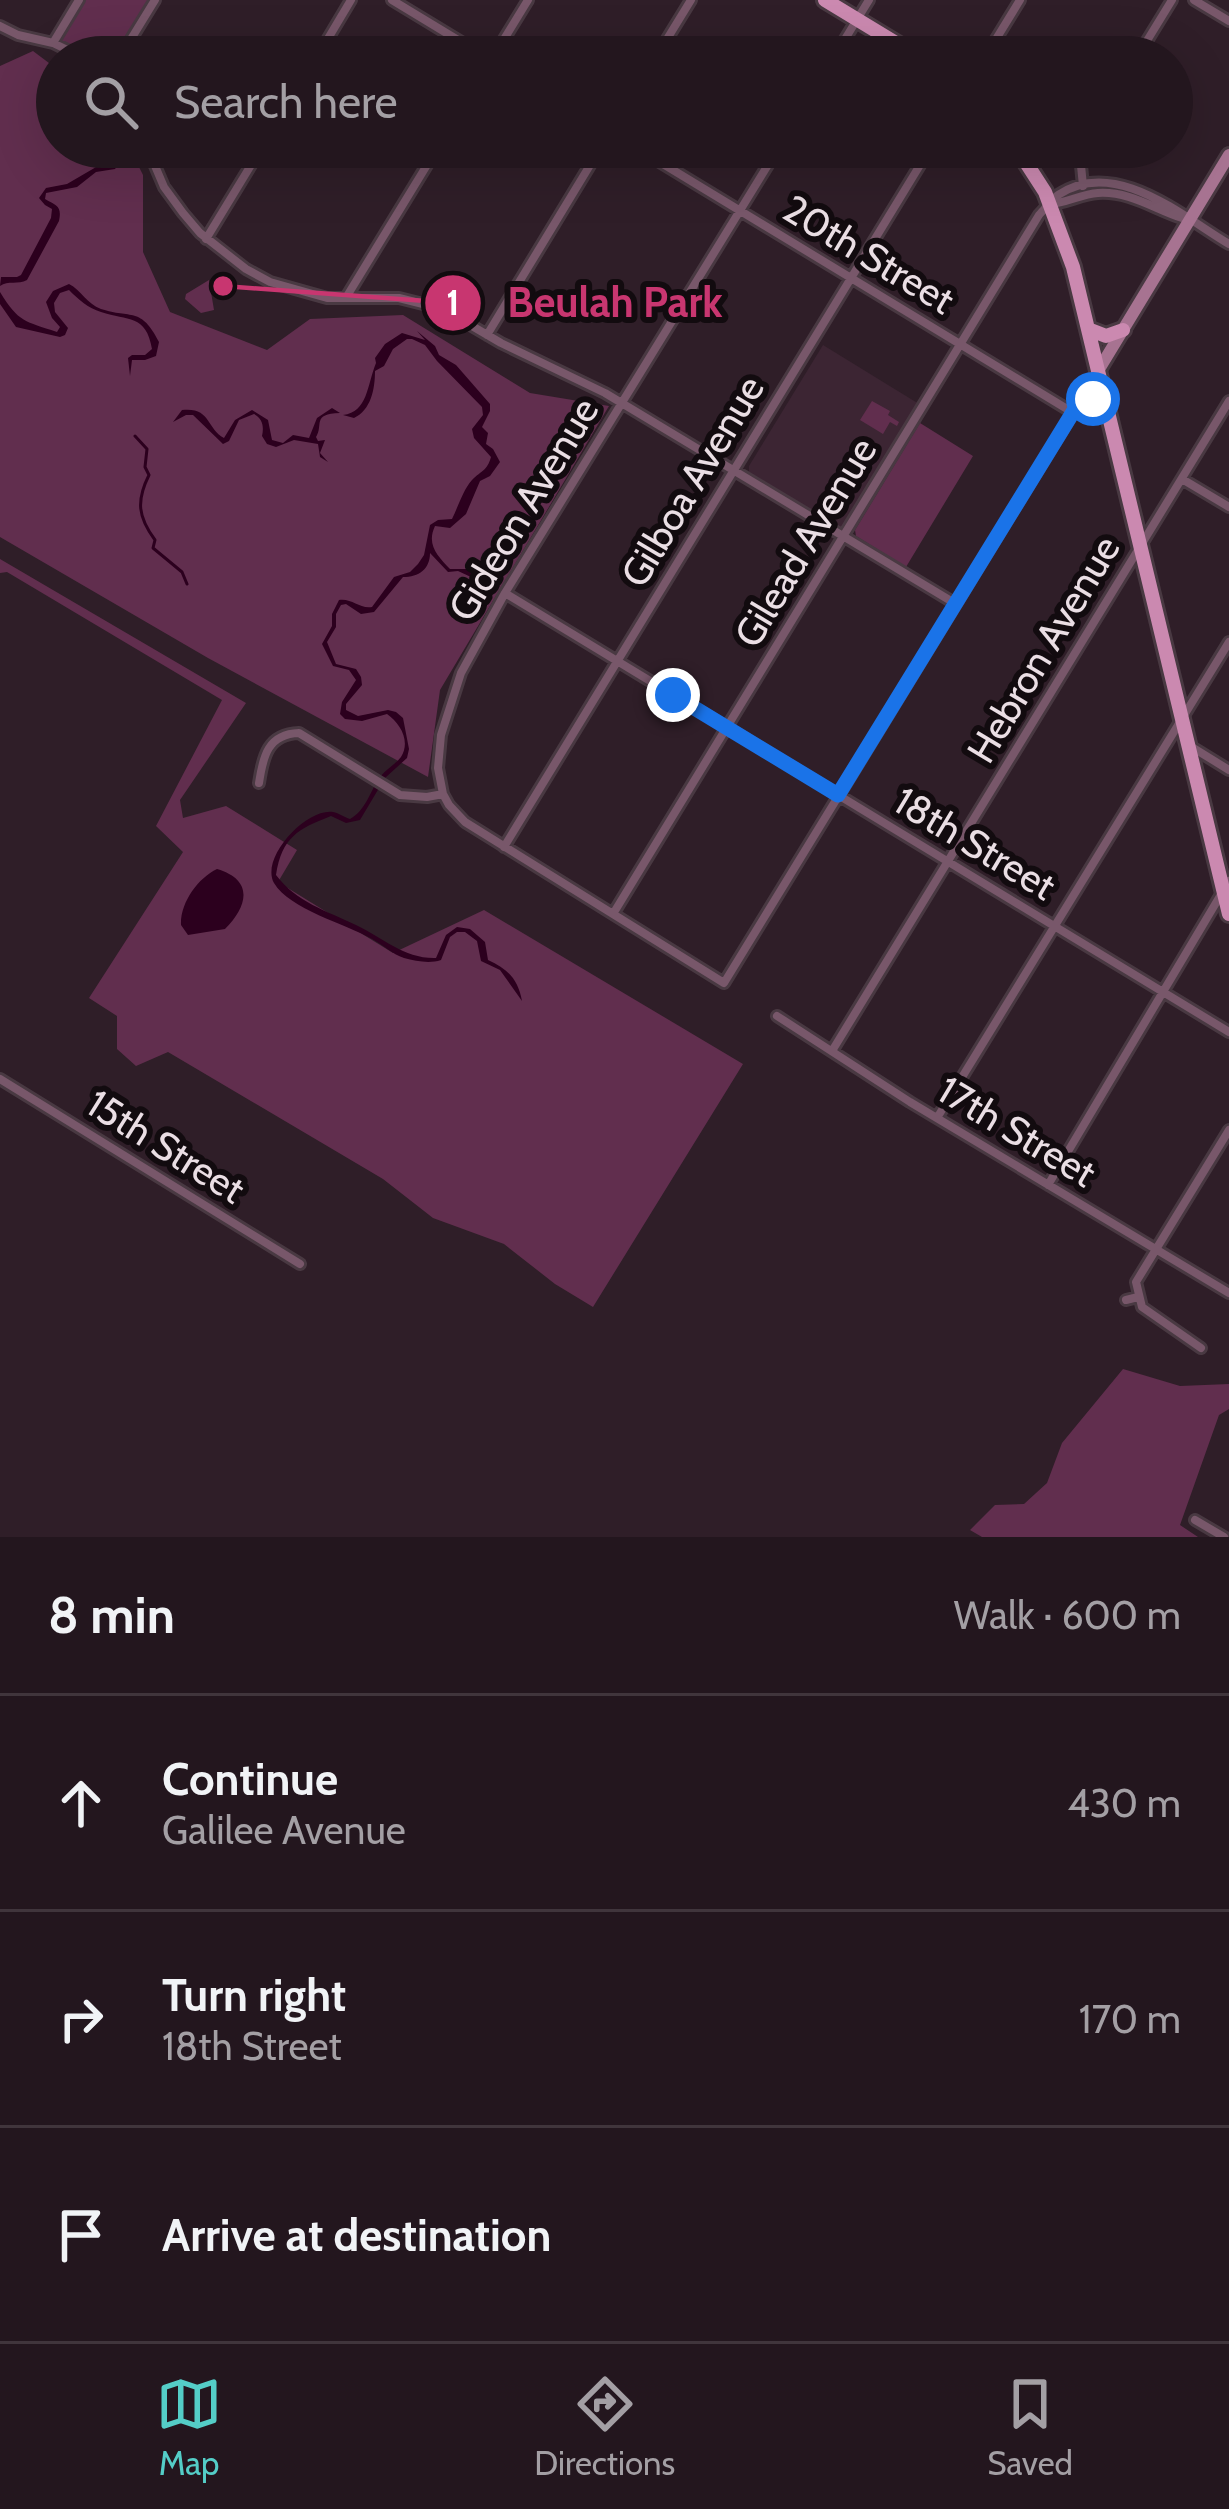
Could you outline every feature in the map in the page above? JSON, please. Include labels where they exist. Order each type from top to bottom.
[{"type":"main road","points":[[825,0],[884,36]]},
{"type":"main road","points":[[1029,168],[1050,203],[1073,267],[1226,886],[1229,914]]},
{"type":"main road","points":[[1088,328],[1106,336],[1123,330]]},
{"type":"main road","points":[[1075,408],[1087,398],[1107,405]]},
{"type":"street","points":[[57,36],[79,0]]},
{"type":"street","points":[[133,36],[155,0]]},
{"type":"street","points":[[330,36],[352,0]]},
{"type":"street","points":[[392,0],[454,36]]},
{"type":"street","points":[[504,36],[528,0]]},
{"type":"street","points":[[669,36],[691,0]]},
{"type":"street","points":[[847,36],[869,0]]},
{"type":"street","points":[[999,36],[1020,0]]},
{"type":"street","points":[[1150,36],[1172,0]]},
{"type":"street","points":[[1194,0],[1229,21]]},
{"type":"street","points":[[0,26],[36,39]]},
{"type":"street","points":[[259,783],[268,747],[282,734],[298,733],[400,795],[443,794],[458,816],[504,847],[724,983],[1229,155]]},
{"type":"street","points":[[156,168],[164,187],[206,239],[246,269],[270,282],[327,298],[399,298],[442,309],[622,403],[956,604]]},
{"type":"street","points":[[206,239],[249,168]]},
{"type":"street","points":[[346,297],[425,168]]},
{"type":"street","points":[[487,335],[588,168]]},
{"type":"street","name":"20th Street","points":[[669,168],[961,345],[1075,408]]},
{"type":"street","name":"Gideon Avenue","points":[[443,794],[438,768],[441,735],[460,673],[766,168]]},
{"type":"street","name":"Gilboa Avenue","points":[[504,847],[918,168]]},
{"type":"street","points":[[1082,168],[1085,190]]},
{"type":"street","points":[[1050,203],[1063,203],[1100,183],[1134,189],[1176,208],[1229,244]]},
{"type":"street","name":"Gilead Avenue","points":[[613,914],[1050,203]]},
{"type":"street","name":"Hebron Avenue","points":[[832,1051],[1229,401]]},
{"type":"street","points":[[1182,478],[1229,507]]},
{"type":"street","name":"18th Street","points":[[506,593],[1229,1032]]},
{"type":"street","points":[[938,1118],[1229,642]]},
{"type":"street","points":[[1188,746],[1229,770]]},
{"type":"street","points":[[1048,1184],[1226,886]]},
{"type":"street","name":"17th Street","points":[[777,1016],[1229,1293]]},
{"type":"street","name":"15th Street","points":[[0,1079],[300,1264]]},
{"type":"street","points":[[1201,1348],[1142,1307],[1136,1282],[1229,1130]]},
{"type":"street","points":[[1126,1300],[1138,1297]]},
{"type":"street","points":[[1195,1520],[1224,1537]]},
{"type":"shaded area","points":[[79,0],[155,0],[133,36],[57,36]]},
{"type":"shaded area","points":[[36,53],[36,168],[140,168],[143,252],[170,312],[267,350],[310,319],[403,315],[530,393],[609,406],[440,690],[428,777],[208,658],[0,537],[0,66]]},
{"type":"shaded area","points":[[94,168],[116,168],[96,172],[77,187],[46,193],[45,199],[59,209],[59,221],[27,280],[0,286],[1,277],[21,275],[51,218],[52,209],[39,198],[46,188],[67,184]]},
{"type":"shaded area","points":[[209,280],[214,310],[201,313],[185,299],[186,294]]},
{"type":"shaded area","points":[[69,284],[96,307],[141,318],[159,342],[156,356],[132,360],[130,376],[128,358],[152,349],[145,330],[134,321],[92,308],[69,290],[60,293],[54,303],[68,328],[60,337],[16,327],[0,304],[0,292],[24,319],[57,332],[60,327],[46,302],[53,291]]},
{"type":"shaded area","points":[[417,331],[490,404],[482,427],[488,433],[486,444],[500,462],[480,481],[466,514],[450,528],[435,526],[432,539],[450,569],[475,574],[448,572],[430,553],[422,571],[403,577],[374,612],[361,614],[341,605],[327,642],[336,664],[356,669],[362,685],[346,710],[358,716],[396,712],[403,718],[407,758],[385,778],[360,820],[346,823],[331,816],[293,836],[282,852],[276,875],[302,899],[414,955],[436,958],[446,935],[457,927],[470,929],[485,942],[488,960],[515,981],[522,1001],[500,970],[481,961],[477,941],[465,932],[450,937],[441,960],[404,958],[292,901],[274,883],[271,873],[279,848],[299,826],[322,813],[350,819],[404,751],[403,733],[387,714],[362,721],[340,714],[356,680],[349,670],[333,666],[322,644],[339,600],[372,607],[394,577],[410,572],[424,555],[430,525],[452,519],[466,489],[491,457],[472,429],[483,415],[482,407],[425,345],[412,339],[393,349],[384,366],[375,371],[373,392],[364,410],[354,418],[343,415],[362,403],[375,358],[385,344],[402,333],[425,340]]},
{"type":"shaded area","points":[[823,345],[919,404],[840,527],[749,472]]},
{"type":"shaded area","points":[[872,401],[890,411],[897,426],[890,422],[883,434],[860,420]]},
{"type":"shaded area","points":[[332,408],[340,413],[322,418],[316,437],[325,440],[320,453],[328,462],[320,457],[318,444],[294,440],[276,447],[267,444],[261,421],[254,414],[239,420],[223,444],[193,415],[173,422],[182,410],[198,412],[224,438],[235,420],[252,410],[268,420],[272,440],[283,443],[293,435],[309,438],[317,418]]},
{"type":"shaded area","points":[[920,423],[973,456],[906,567],[856,536],[855,530]]},
{"type":"shaded area","points":[[0,559],[246,703],[180,800],[183,818],[226,806],[297,850],[278,882],[393,953],[484,910],[743,1064],[593,1307],[504,1244],[433,1218],[383,1179],[168,1052],[136,1066],[117,1049],[117,1016],[89,998],[183,852],[156,826],[222,700],[7,572],[0,573]]},
{"type":"shaded area","points":[[217,869],[242,887],[239,911],[225,929],[188,935],[181,925],[187,900],[203,878]]},
{"type":"shaded area","points":[[1123,1369],[1180,1386],[1229,1384],[1229,1409],[1219,1415],[1180,1525],[1198,1537],[982,1537],[970,1530],[995,1505],[1024,1504],[1047,1483],[1062,1443]]},
{"type":"waterway","points":[[135,436],[147,449],[149,475],[141,509],[155,540],[153,548],[182,572],[187,584]]},
{"type":"place","name":"Beulah Park","points":[[223,286]]},
{"type":"route","points":[[673,695],[838,795],[1078,404],[1093,399]]}]
